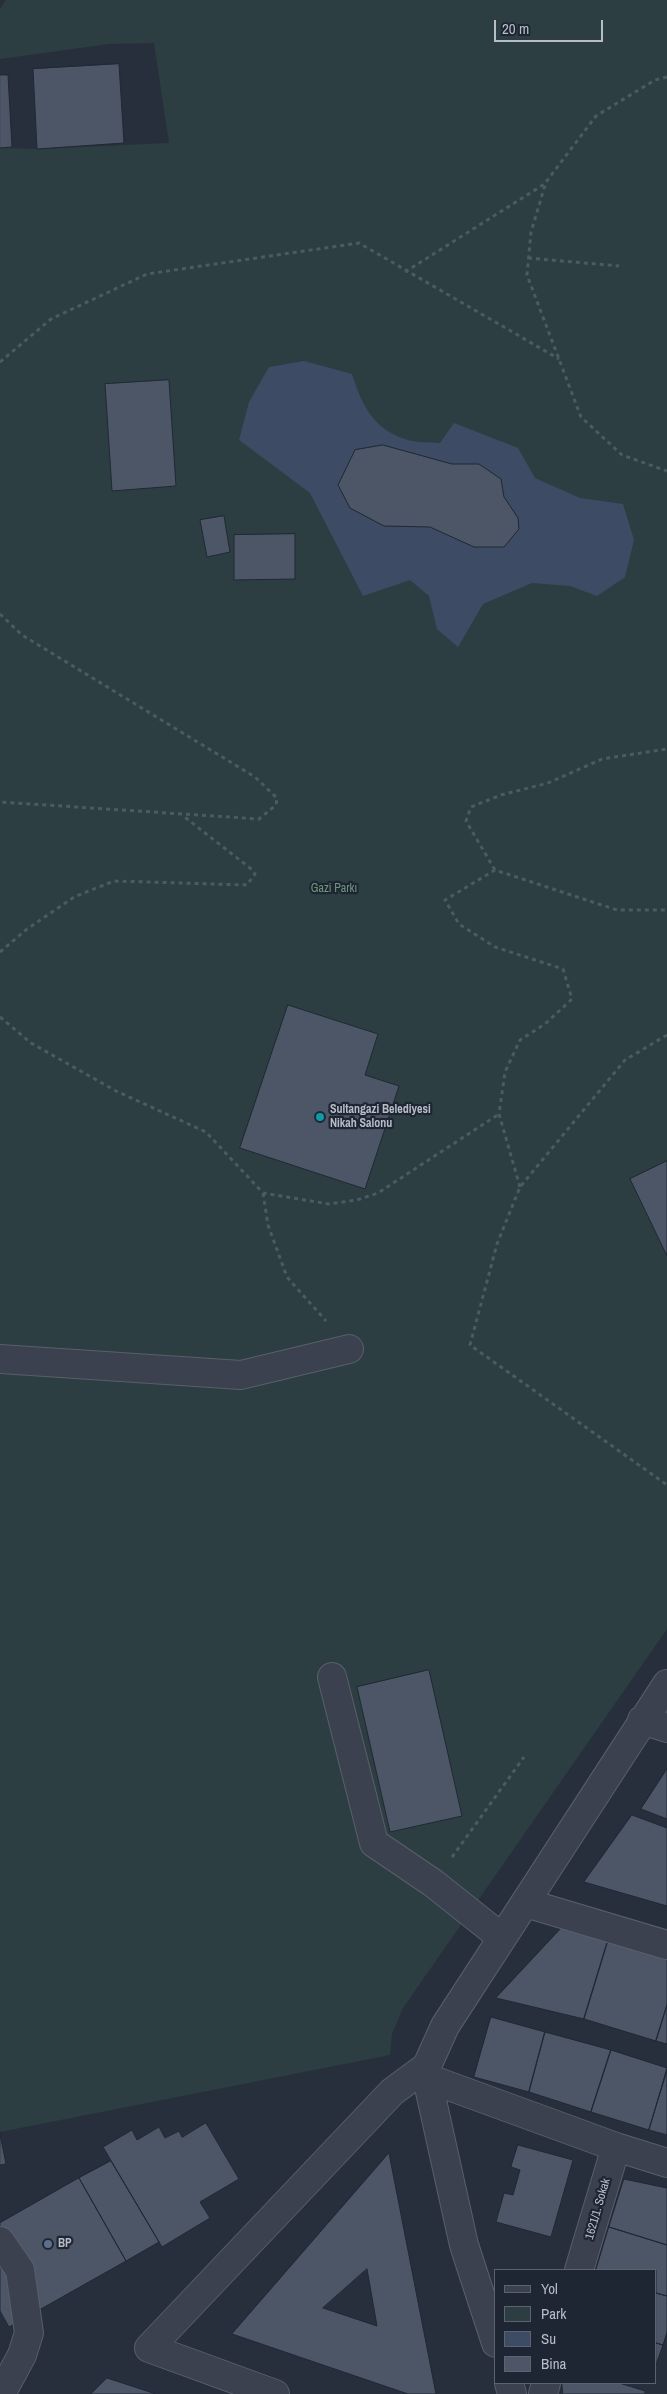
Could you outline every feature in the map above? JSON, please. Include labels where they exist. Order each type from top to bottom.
[{"type":"street","points":[[0,1358],[241,1374],[349,1349]]},
{"type":"street","points":[[332,1677],[374,1842],[502,1936]]},
{"type":"street","points":[[494,2337],[464,2245],[427,2072],[445,2026],[502,1936],[655,1724],[667,1684]]},
{"type":"street","points":[[526,1903],[667,1945]]},
{"type":"street","points":[[427,2072],[616,2148],[667,2163]]},
{"type":"street","points":[[275,2394],[149,2348],[392,2092],[427,2072]]},
{"type":"street","name":"1621/1. Sokak","points":[[580,2269],[616,2148]]},
{"type":"street","points":[[0,2241],[20,2270],[29,2333],[22,2355],[1,2394]]},
{"type":"path","points":[[405,272],[546,182],[596,116],[655,80],[667,77]]},
{"type":"path","points":[[546,182],[531,232],[527,275],[581,417],[622,455],[667,470]]},
{"type":"path","points":[[0,362],[51,318],[147,274],[359,244],[559,359]]},
{"type":"path","points":[[528,258],[619,266]]},
{"type":"path","points":[[0,614],[22,635],[256,776],[277,798],[276,805],[259,819],[0,802]]},
{"type":"path","points":[[667,749],[602,759],[548,783],[501,795],[471,807],[466,821],[495,870],[617,910],[667,910]]},
{"type":"path","points":[[0,952],[27,929],[74,897],[114,881],[247,886],[255,874],[250,868],[180,814]]},
{"type":"path","points":[[495,870],[444,900],[459,924],[495,947],[563,970],[572,999],[545,1024],[520,1040],[506,1072],[499,1114],[520,1187]]},
{"type":"path","points":[[0,1017],[31,1043],[116,1091],[206,1132],[263,1193],[268,1225],[287,1277],[349,1349]]},
{"type":"path","points":[[667,1035],[625,1060],[520,1187],[497,1244],[470,1345],[667,1484]]},
{"type":"path","points":[[263,1193],[329,1204],[357,1200],[378,1193],[499,1114]]},
{"type":"path","points":[[433,1884],[524,1757]]},
{"type":"green space","name":"Gazi Parkı","points":[[6,0],[667,0],[667,1629],[403,2008],[392,2034],[390,2055],[0,2132],[0,148],[37,149],[169,143],[154,43],[109,44],[0,59],[0,9]]},
{"type":"water","points":[[304,361],[352,374],[360,396],[371,415],[386,430],[396,436],[412,441],[440,443],[454,423],[518,448],[535,478],[580,498],[623,504],[634,540],[625,577],[597,596],[570,586],[532,583],[483,604],[458,647],[437,629],[429,596],[410,580],[363,596],[310,493],[239,440],[249,402],[269,367]],"holes":[[[383,445],[452,464],[479,464],[501,479],[504,497],[518,517],[519,529],[504,547],[474,547],[430,527],[384,526],[350,508],[338,485],[355,450]]]},
{"type":"building","points":[[119,64],[124,143],[37,149],[33,69]]},
{"type":"building","points":[[0,75],[8,75],[12,147],[0,148]]},
{"type":"building","points":[[169,380],[176,486],[112,491],[105,384]]},
{"type":"building","points":[[383,445],[452,464],[479,464],[501,479],[504,497],[518,518],[519,529],[504,547],[474,547],[430,527],[384,526],[350,508],[338,485],[355,450]]},
{"type":"building","points":[[224,516],[230,552],[207,557],[200,520]]},
{"type":"building","points":[[295,534],[295,579],[234,580],[234,535]]},
{"type":"building","name":"Sultangazi Belediyesi Nikah Salonu","points":[[288,1005],[378,1034],[365,1075],[399,1086],[365,1189],[240,1148]]},
{"type":"building","points":[[667,1161],[667,1256],[630,1179]]},
{"type":"building","points":[[429,1670],[462,1816],[390,1832],[357,1687]]},
{"type":"building","points":[[667,1769],[667,1819],[641,1809]]},
{"type":"building","points":[[632,1815],[667,1828],[667,1906],[584,1882]]},
{"type":"building","points":[[566,1923],[609,1937],[584,2019],[496,1998]]},
{"type":"building","points":[[609,1937],[667,1958],[667,2005],[656,2041],[584,2019]]},
{"type":"building","points":[[667,2005],[667,2044],[656,2041]]},
{"type":"building","points":[[491,2017],[545,2032],[529,2092],[474,2077]]},
{"type":"building","points":[[545,2032],[611,2050],[591,2112],[529,2092]]},
{"type":"building","points":[[611,2050],[667,2068],[649,2130],[591,2112]]},
{"type":"building","points":[[667,2071],[667,2135],[649,2130]]},
{"type":"building","points":[[206,2123],[239,2179],[200,2202],[210,2218],[162,2247],[103,2147],[132,2130],[137,2140],[159,2127],[165,2138],[179,2131],[182,2137]]},
{"type":"building","points":[[0,2134],[6,2164],[0,2165]]},
{"type":"building","points":[[518,2145],[573,2160],[551,2237],[496,2222],[504,2193],[513,2195],[520,2170],[511,2167]]},
{"type":"building","points":[[389,2153],[436,2394],[408,2394],[232,2334]],"holes":[[[367,2269],[377,2326],[323,2308]]]},
{"type":"building","points":[[111,2161],[159,2242],[126,2261],[79,2178]]},
{"type":"building","points":[[79,2178],[126,2261],[9,2327],[0,2311],[0,2223]]},
{"type":"building","points":[[624,2179],[667,2188],[667,2245],[609,2227]]},
{"type":"building","points":[[609,2227],[667,2245],[667,2296],[657,2293],[657,2269],[596,2269]]},
{"type":"building","points":[[657,2293],[667,2296],[667,2332],[663,2345],[657,2343]]},
{"type":"building","points":[[657,2343],[663,2345],[657,2362]]},
{"type":"building","points":[[107,2378],[156,2394],[91,2394]]},
{"type":"building","points":[[562,2384],[622,2384],[645,2391],[645,2394],[563,2394]]},
{"type":"place","name":"Sultangazi Belediyesi Nikah Salonu","points":[[320,1117]]},
{"type":"place","name":"BP","points":[[48,2244]]}]
